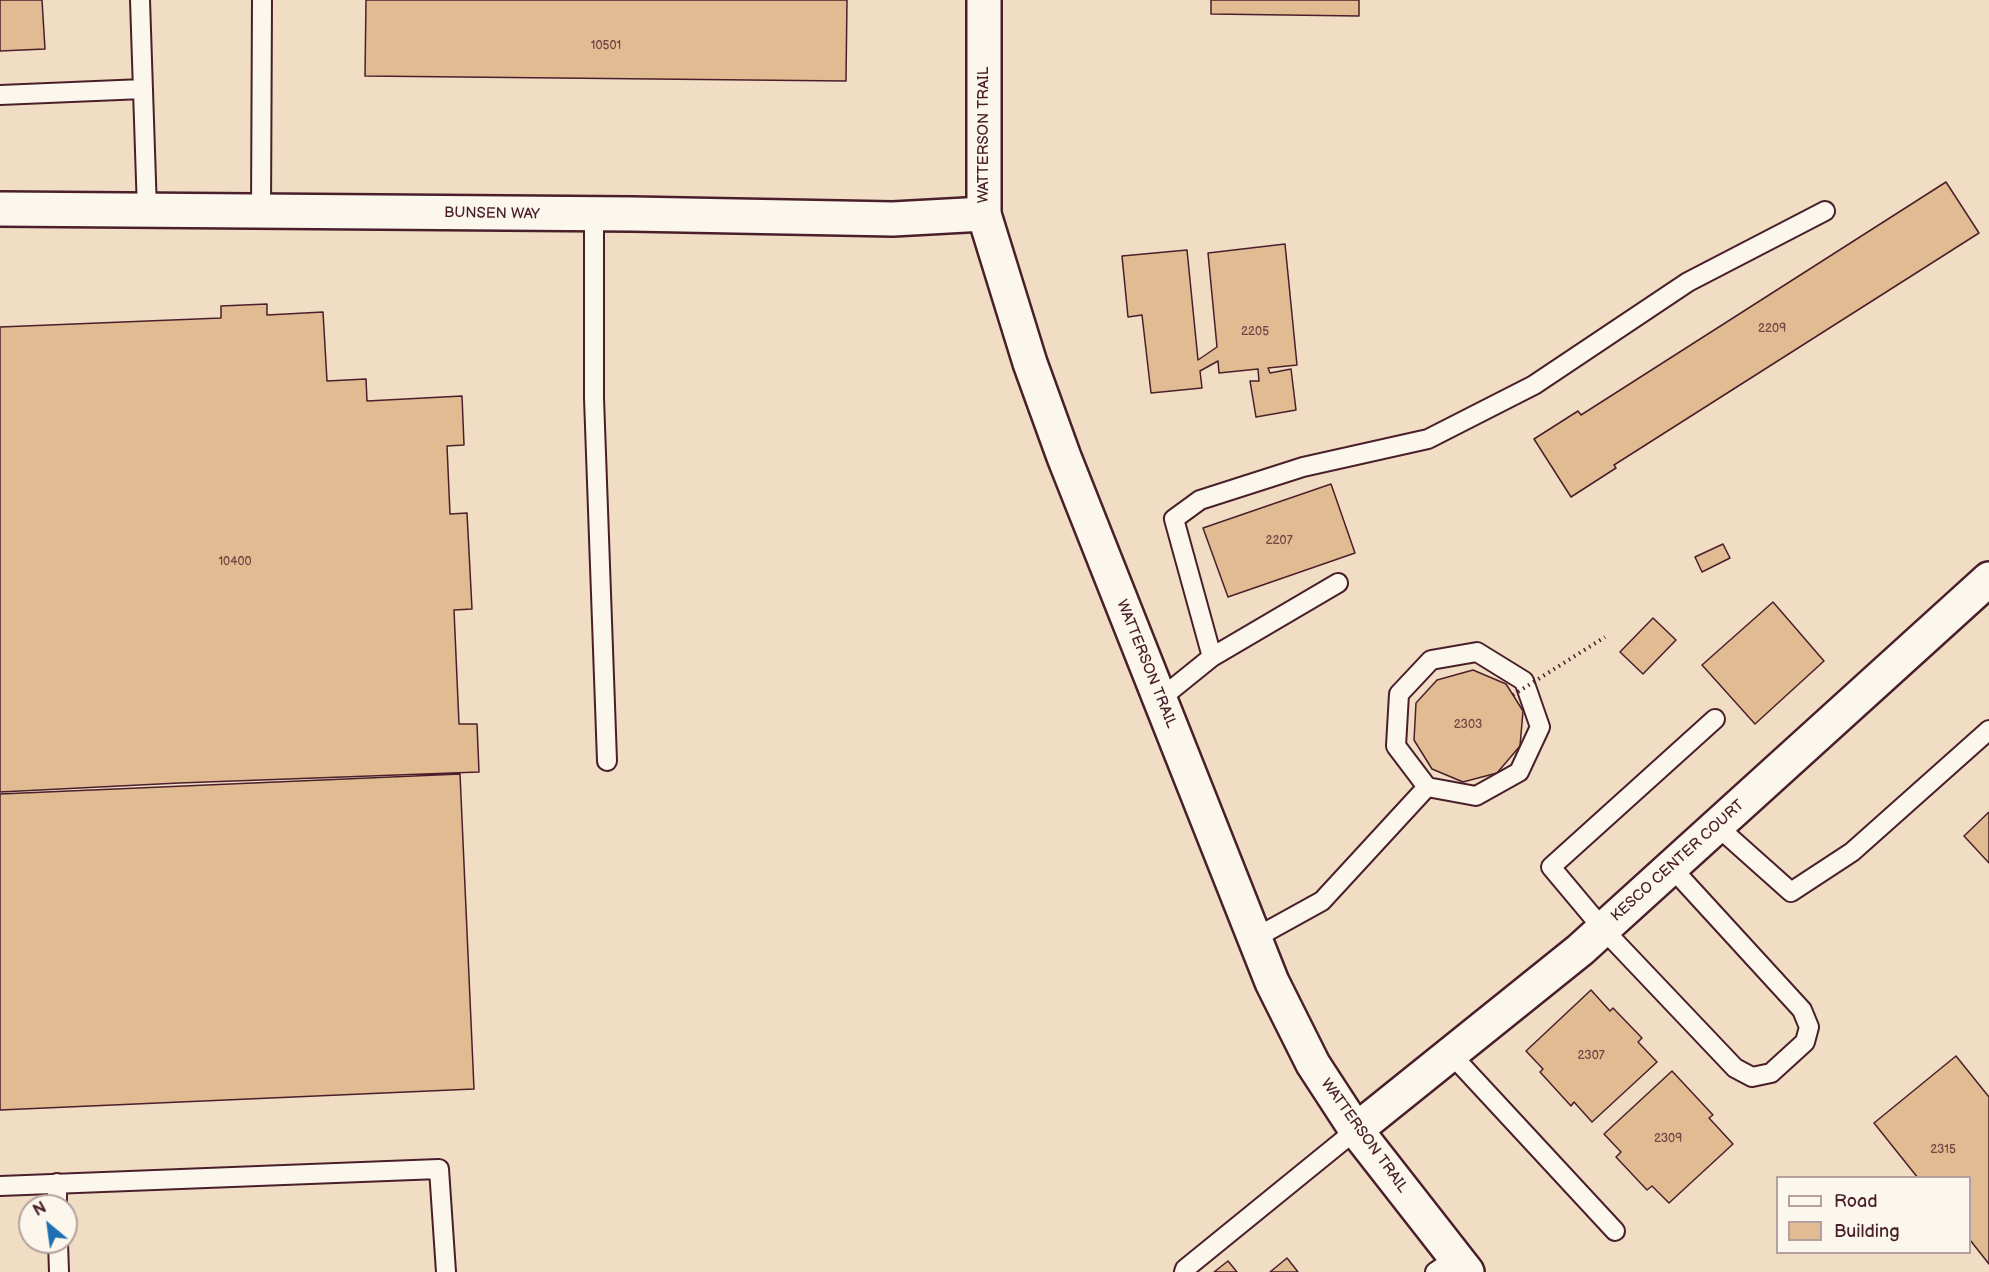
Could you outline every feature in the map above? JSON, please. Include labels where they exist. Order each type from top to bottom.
[{"type":"street","name":"WATTERSON TRAIL","points":[[984,0],[984,214],[1030,363],[1064,457],[1272,982],[1313,1064],[1356,1130],[1452,1267]]},
{"type":"street","name":"BUNSEN WAY","points":[[0,209],[893,219],[984,214]]},
{"type":"street","name":"KESCO CENTER COURT","points":[[1356,1130],[1580,950],[1989,579]]},
{"type":"lane","points":[[140,0],[147,210]]},
{"type":"lane","points":[[261,212],[262,0]]},
{"type":"lane","points":[[0,95],[143,88]]},
{"type":"lane","points":[[1212,657],[1174,519],[1200,500],[1303,467],[1428,439],[1534,385],[1688,282],[1825,211]]},
{"type":"lane","points":[[594,215],[594,398],[607,761]]},
{"type":"lane","points":[[1160,699],[1212,657],[1338,583]]},
{"type":"lane","points":[[1477,652],[1524,681],[1540,727],[1519,772],[1476,795],[1427,787],[1396,746],[1399,694],[1431,660],[1477,652]]},
{"type":"lane","points":[[1671,867],[1802,1010],[1809,1027],[1805,1041],[1771,1073],[1752,1077],[1735,1068],[1603,929],[1551,867],[1715,719]]},
{"type":"lane","points":[[1716,826],[1791,892],[1852,852],[1989,730]]},
{"type":"lane","points":[[1255,938],[1322,901],[1427,787]]},
{"type":"lane","points":[[1451,1054],[1615,1231]]},
{"type":"lane","points":[[1184,1272],[1356,1130]]},
{"type":"lane","points":[[0,1186],[440,1169],[446,1272]]},
{"type":"lane","points":[[57,1183],[57,1194]]},
{"type":"lane","points":[[58,1254],[59,1272]]},
{"type":"path","points":[[1513,696],[1605,637]]},
{"type":"shaded area","points":[[0,0],[1989,0],[1989,1272],[0,1272]]},
{"type":"building","points":[[0,0],[42,0],[45,49],[0,51]]},
{"type":"building","points":[[366,0],[847,0],[846,81],[365,76]]},
{"type":"building","points":[[1211,0],[1359,0],[1359,16],[1211,14]]},
{"type":"building","points":[[1946,182],[1979,233],[1614,465],[1616,468],[1571,497],[1534,439],[1578,411],[1581,415]]},
{"type":"building","points":[[1285,244],[1297,365],[1268,368],[1270,373],[1291,369],[1296,410],[1256,417],[1250,381],[1259,381],[1258,369],[1219,373],[1218,361],[1200,371],[1202,388],[1151,393],[1142,315],[1128,317],[1122,256],[1187,250],[1198,360],[1217,347],[1208,253]]},
{"type":"building","points":[[267,304],[267,315],[323,312],[327,381],[366,379],[367,401],[462,396],[464,445],[447,446],[450,514],[467,513],[472,609],[454,610],[459,724],[477,724],[479,772],[0,792],[0,327],[221,318],[221,306]]},
{"type":"building","points":[[1331,484],[1355,553],[1228,597],[1203,528]]},
{"type":"building","points":[[1723,544],[1730,558],[1702,572],[1695,557]]},
{"type":"building","points":[[1773,602],[1824,661],[1755,724],[1702,665]]},
{"type":"building","points":[[1653,618],[1676,640],[1643,674],[1620,652]]},
{"type":"building","points":[[1473,670],[1506,684],[1523,711],[1520,746],[1497,773],[1463,782],[1432,769],[1414,740],[1416,703],[1437,680]]},
{"type":"building","points":[[460,774],[474,1089],[0,1110],[0,794]]},
{"type":"building","points":[[1989,812],[1989,863],[1964,836]]},
{"type":"building","points":[[1591,990],[1610,1011],[1613,1008],[1642,1038],[1638,1042],[1657,1062],[1592,1122],[1574,1102],[1571,1106],[1540,1072],[1543,1069],[1526,1051]]},
{"type":"building","points":[[1956,1056],[1989,1097],[1989,1264],[1971,1241],[1971,1176],[1916,1176],[1874,1123]]},
{"type":"building","points":[[1672,1071],[1713,1115],[1709,1118],[1733,1144],[1669,1203],[1652,1186],[1647,1190],[1616,1157],[1621,1152],[1604,1134]]},
{"type":"building","points":[[1287,1258],[1298,1272],[1270,1272]]},
{"type":"building","points":[[1228,1261],[1237,1272],[1214,1272]]}]
